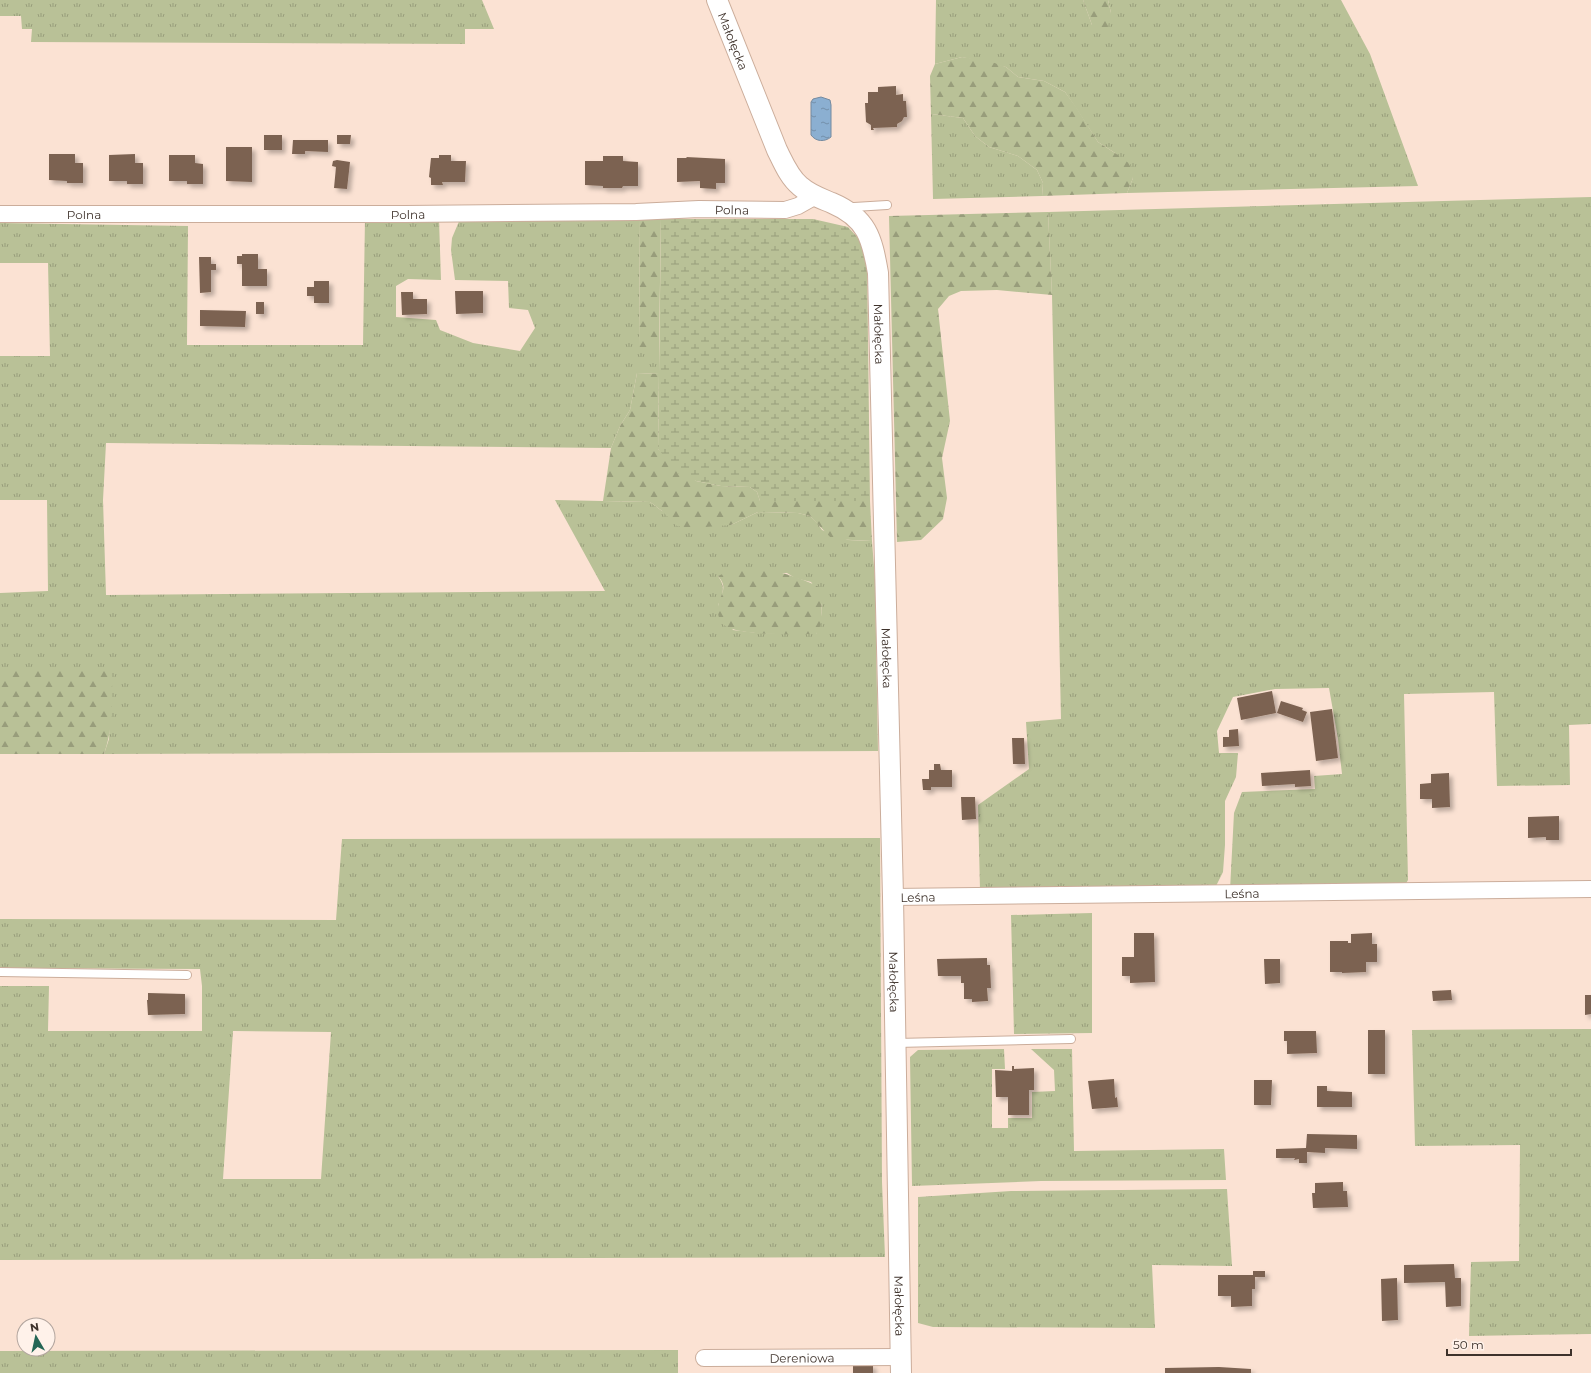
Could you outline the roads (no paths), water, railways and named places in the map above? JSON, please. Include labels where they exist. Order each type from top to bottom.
[{"type":"street","name":"Małołęcka","points":[[717,0],[777,150],[788,172],[799,186],[814,197],[846,209],[862,223],[867,232],[878,273],[893,897],[901,1365]]},
{"type":"street","name":"Polna","points":[[0,214],[405,214],[636,212],[699,209],[785,210],[798,206],[814,197]]},
{"type":"street","name":"Leśna","points":[[893,897],[1591,889]]},
{"type":"street","name":"Dereniowa","points":[[704,1358],[901,1365]]},
{"type":"lane","points":[[846,209],[854,206],[887,205]]},
{"type":"lane","points":[[0,972],[187,975]]},
{"type":"lane","points":[[896,1043],[1071,1039]]},
{"type":"water","points":[[821,97],[830,100],[831,105],[831,137],[826,140],[815,139],[811,135],[811,102],[813,99]]}]
